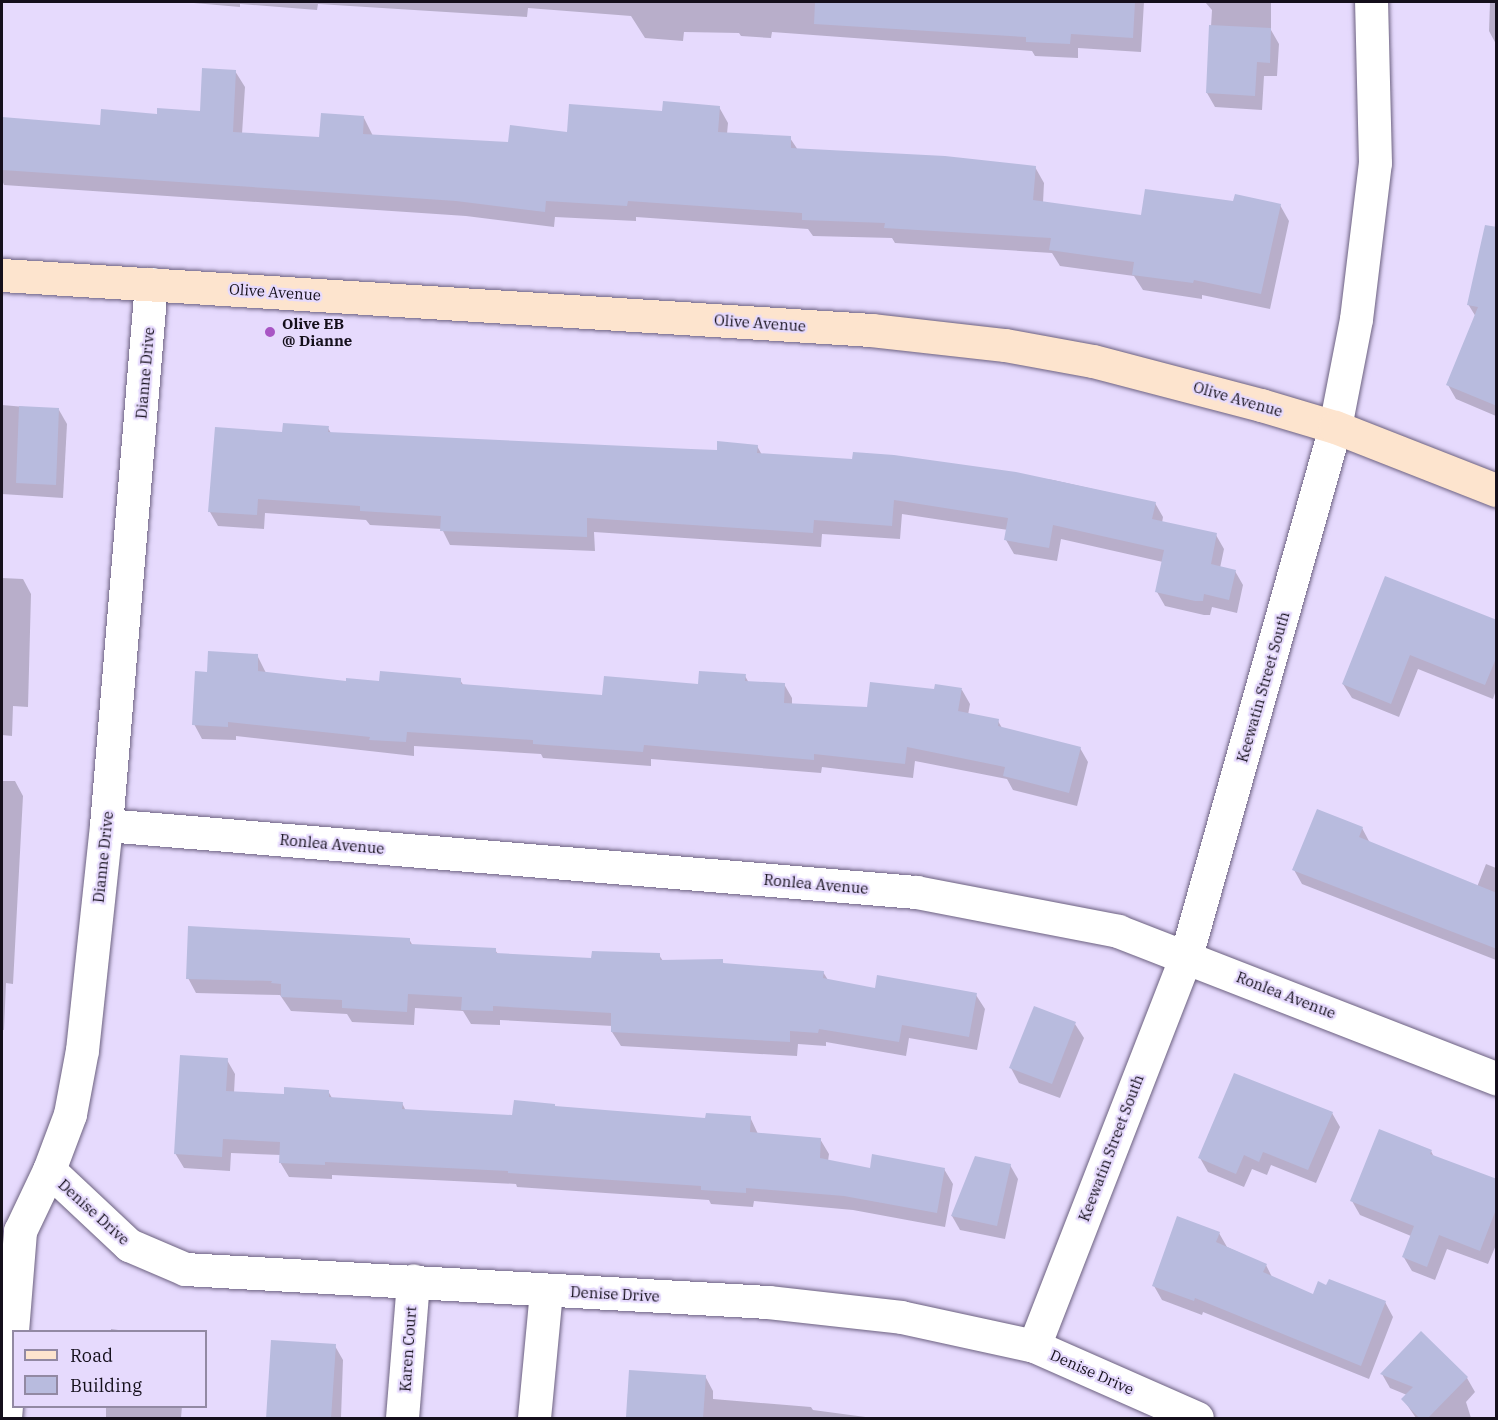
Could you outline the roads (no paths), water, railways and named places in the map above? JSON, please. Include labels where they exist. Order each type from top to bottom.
[{"type":"main road","name":"Olive Avenue","points":[[2,275],[847,328],[1005,345],[1114,365],[1175,380],[1335,428],[1497,490]]},
{"type":"street","name":"Keewatin Street South","points":[[1034,1346],[1186,956],[1335,428],[1356,318],[1375,163],[1371,2]]},
{"type":"street","name":"Dianne Drive","points":[[12,1330],[20,1231],[49,1170],[70,1114],[82,1050],[106,825],[152,284]]},
{"type":"street","name":"Ronlea Avenue","points":[[106,825],[916,892],[1118,931],[1497,1077]]},
{"type":"street","name":"Denise Drive","points":[[49,1170],[129,1245],[185,1269],[413,1280],[546,1291],[768,1302],[901,1317],[1034,1346],[1197,1419]]},
{"type":"street","name":"Karen Court","points":[[402,1419],[413,1280]]},
{"type":"street","points":[[534,1419],[546,1291]]},
{"type":"street","name":"Dianne Drive","points":[[5,1419],[12,1331]]},
{"type":"place","name":"Olive EB @ Dianne","points":[[270,332]]}]
